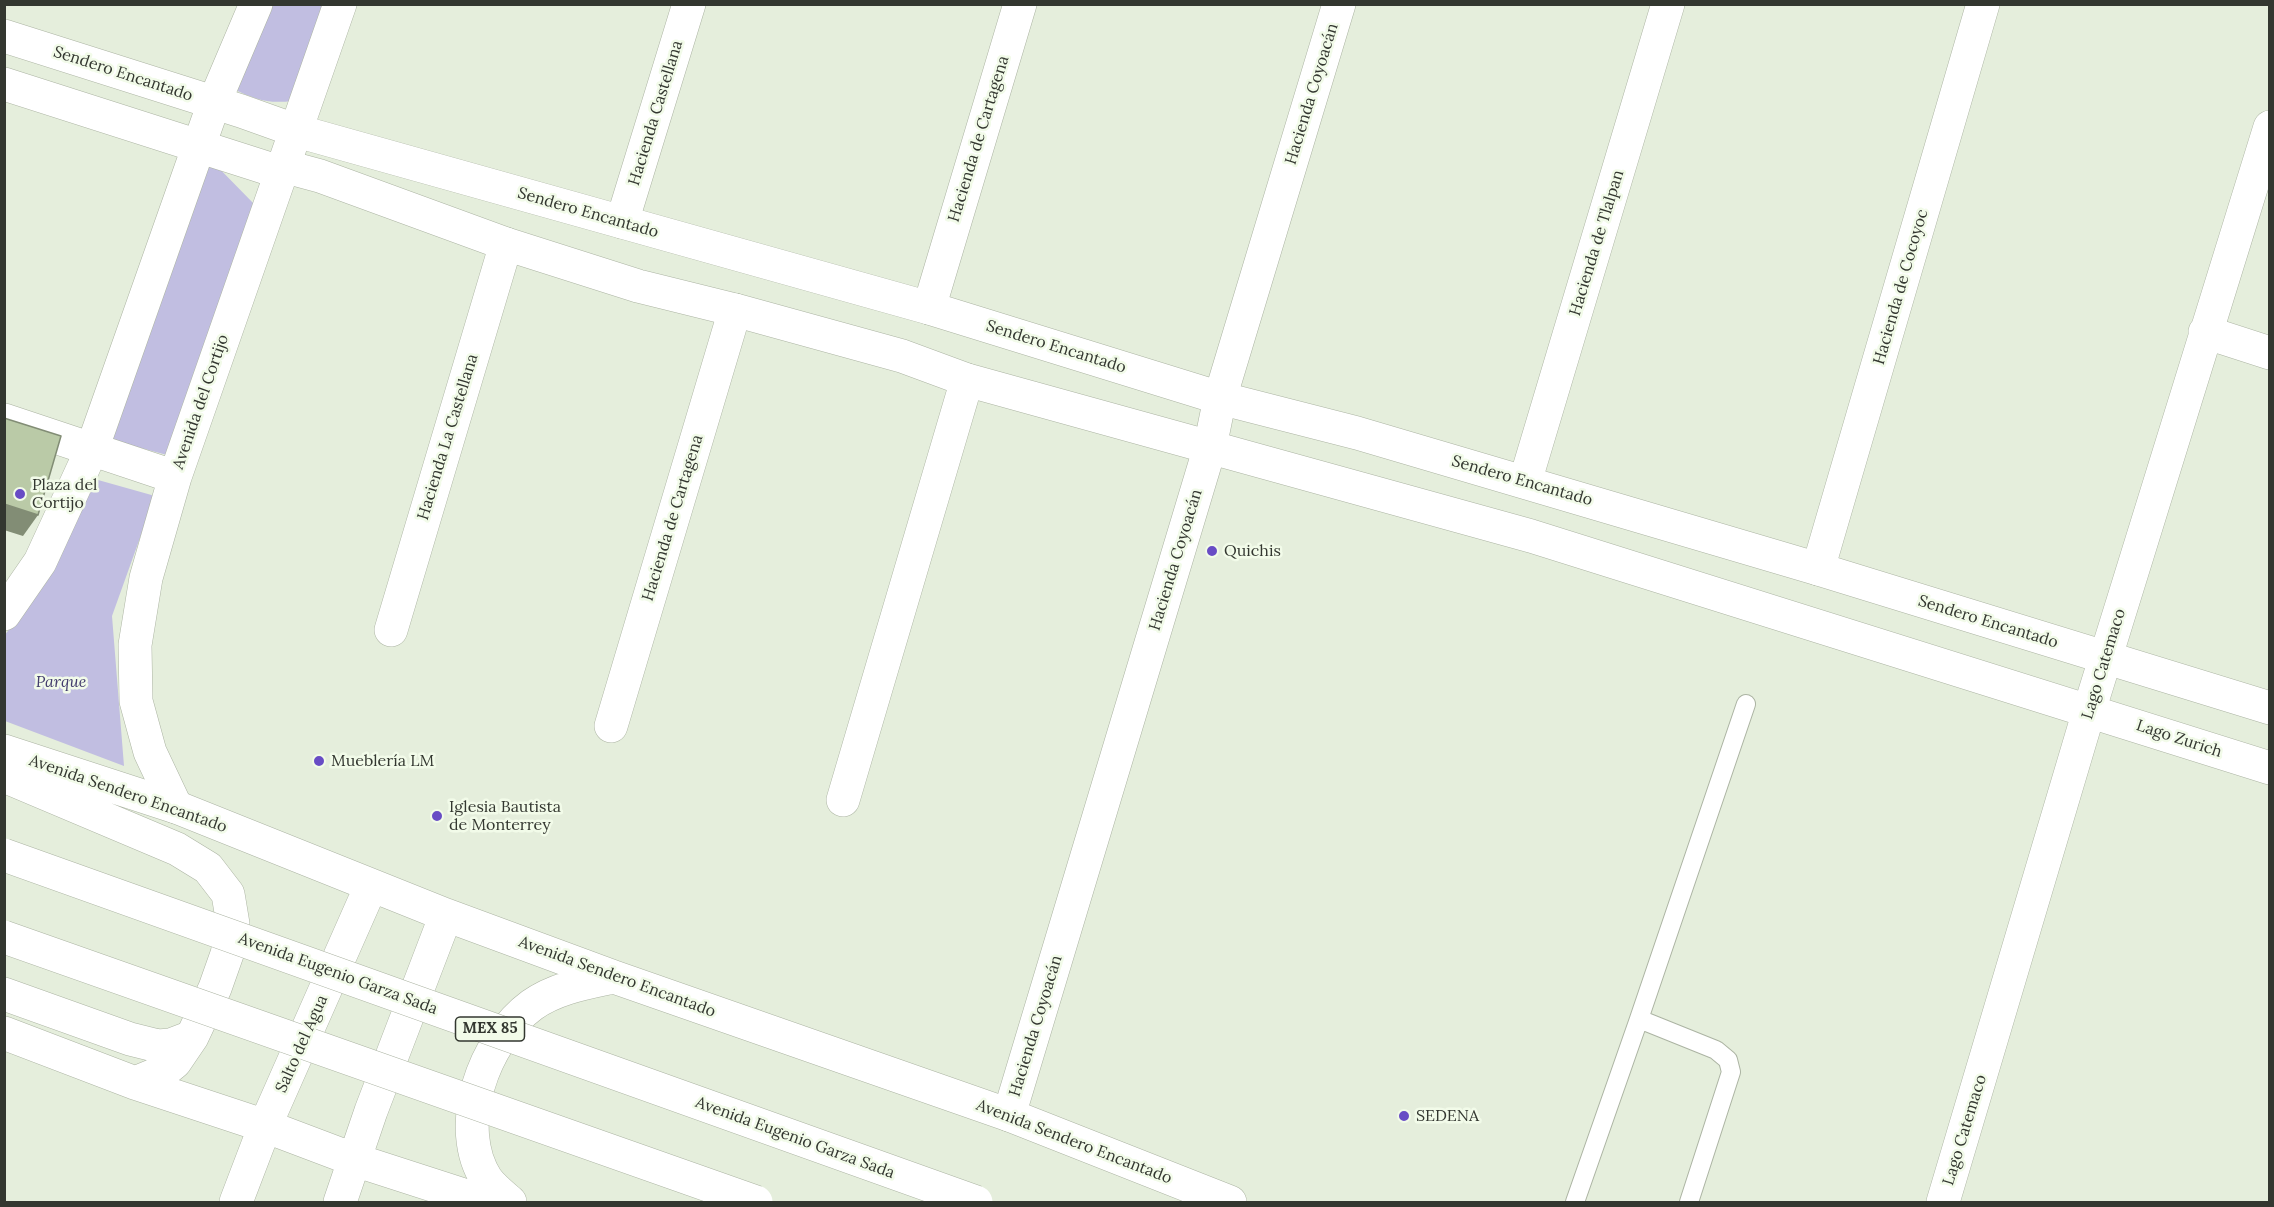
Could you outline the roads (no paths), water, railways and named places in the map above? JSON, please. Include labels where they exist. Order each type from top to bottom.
[{"type":"main road","points":[[4,614],[40,562],[92,449],[214,103],[256,4]]},
{"type":"main road","name":"Avenida del Cortijo","points":[[176,807],[150,752],[136,700],[135,645],[146,578],[175,477],[340,4]]},
{"type":"main road","name":"Hacienda Castellana","points":[[622,222],[689,4]]},
{"type":"main road","name":"Hacienda de Cartagena","points":[[928,308],[1020,4]]},
{"type":"main road","name":"Hacienda Coyoacán","points":[[1009,1115],[1210,447],[1220,398],[1338,4]]},
{"type":"main road","name":"Hacienda de Tlalpan","points":[[1526,482],[1668,4]]},
{"type":"main road","name":"Hacienda de Cocoyoc","points":[[1818,570],[1983,4]]},
{"type":"main road","name":"Sendero Encantado","points":[[4,36],[297,131],[928,308],[1220,398],[1357,433],[1526,482],[2106,659]]},
{"type":"main road","points":[[4,84],[270,169],[283,166],[320,176],[506,244],[638,286],[902,356],[967,380],[1531,536],[2089,711]]},
{"type":"main road","name":"Lago Catemaco","points":[[1943,1203],[2089,711],[2270,127]]},
{"type":"main road","name":"Hacienda La Castellana","points":[[391,630],[506,244]]},
{"type":"main road","name":"Hacienda de Cartagena","points":[[611,726],[735,310]]},
{"type":"main road","points":[[2205,332],[2270,353]]},
{"type":"main road","points":[[843,800],[967,380]]},
{"type":"main road","points":[[4,420],[175,477]]},
{"type":"main road","points":[[2106,659],[2270,708]]},
{"type":"main road","name":"Lago Zurich","points":[[2089,711],[2270,768]]},
{"type":"main road","name":"Avenida Sendero Encantado","points":[[4,751],[176,807],[446,915],[614,977],[1009,1115],[1230,1203]]},
{"type":"main road","points":[[4,776],[177,849],[208,868],[228,894],[233,924],[227,954],[215,988],[192,1037],[175,1062],[164,1071],[135,1083]]},
{"type":"main road","name":"Avenida Eugenio Garza Sada","points":[[4,855],[976,1203]]},
{"type":"main road","name":"Salto del Agua","points":[[236,1203],[265,1126],[371,886]]},
{"type":"main road","points":[[340,1203],[371,1111],[446,915]]},
{"type":"main road","points":[[4,937],[756,1203]]},
{"type":"main road","points":[[510,1203],[488,1181],[476,1155],[471,1112],[480,1077],[503,1035],[532,1005],[565,988],[614,977]]},
{"type":"main road","points":[[4,994],[130,1039],[158,1046],[171,1045],[192,1037]]},
{"type":"main road","points":[[4,1033],[135,1083],[485,1203]]},
{"type":"lane","points":[[1575,1203],[1746,704]]},
{"type":"lane","points":[[1639,1018],[1716,1050],[1728,1060],[1731,1072],[1689,1203]]},
{"type":"place","name":"Plaza del Cortijo","points":[[20,494]]},
{"type":"place","name":"Quichis","points":[[1212,551]]},
{"type":"place","name":"Mueblería LM","points":[[319,761]]},
{"type":"place","name":"Iglesia Bautista de Monterrey","points":[[437,816]]},
{"type":"place","name":"SEDENA","points":[[1404,1116]]},
{"type":"park label","name":"Parque","points":[[61,682]]}]
